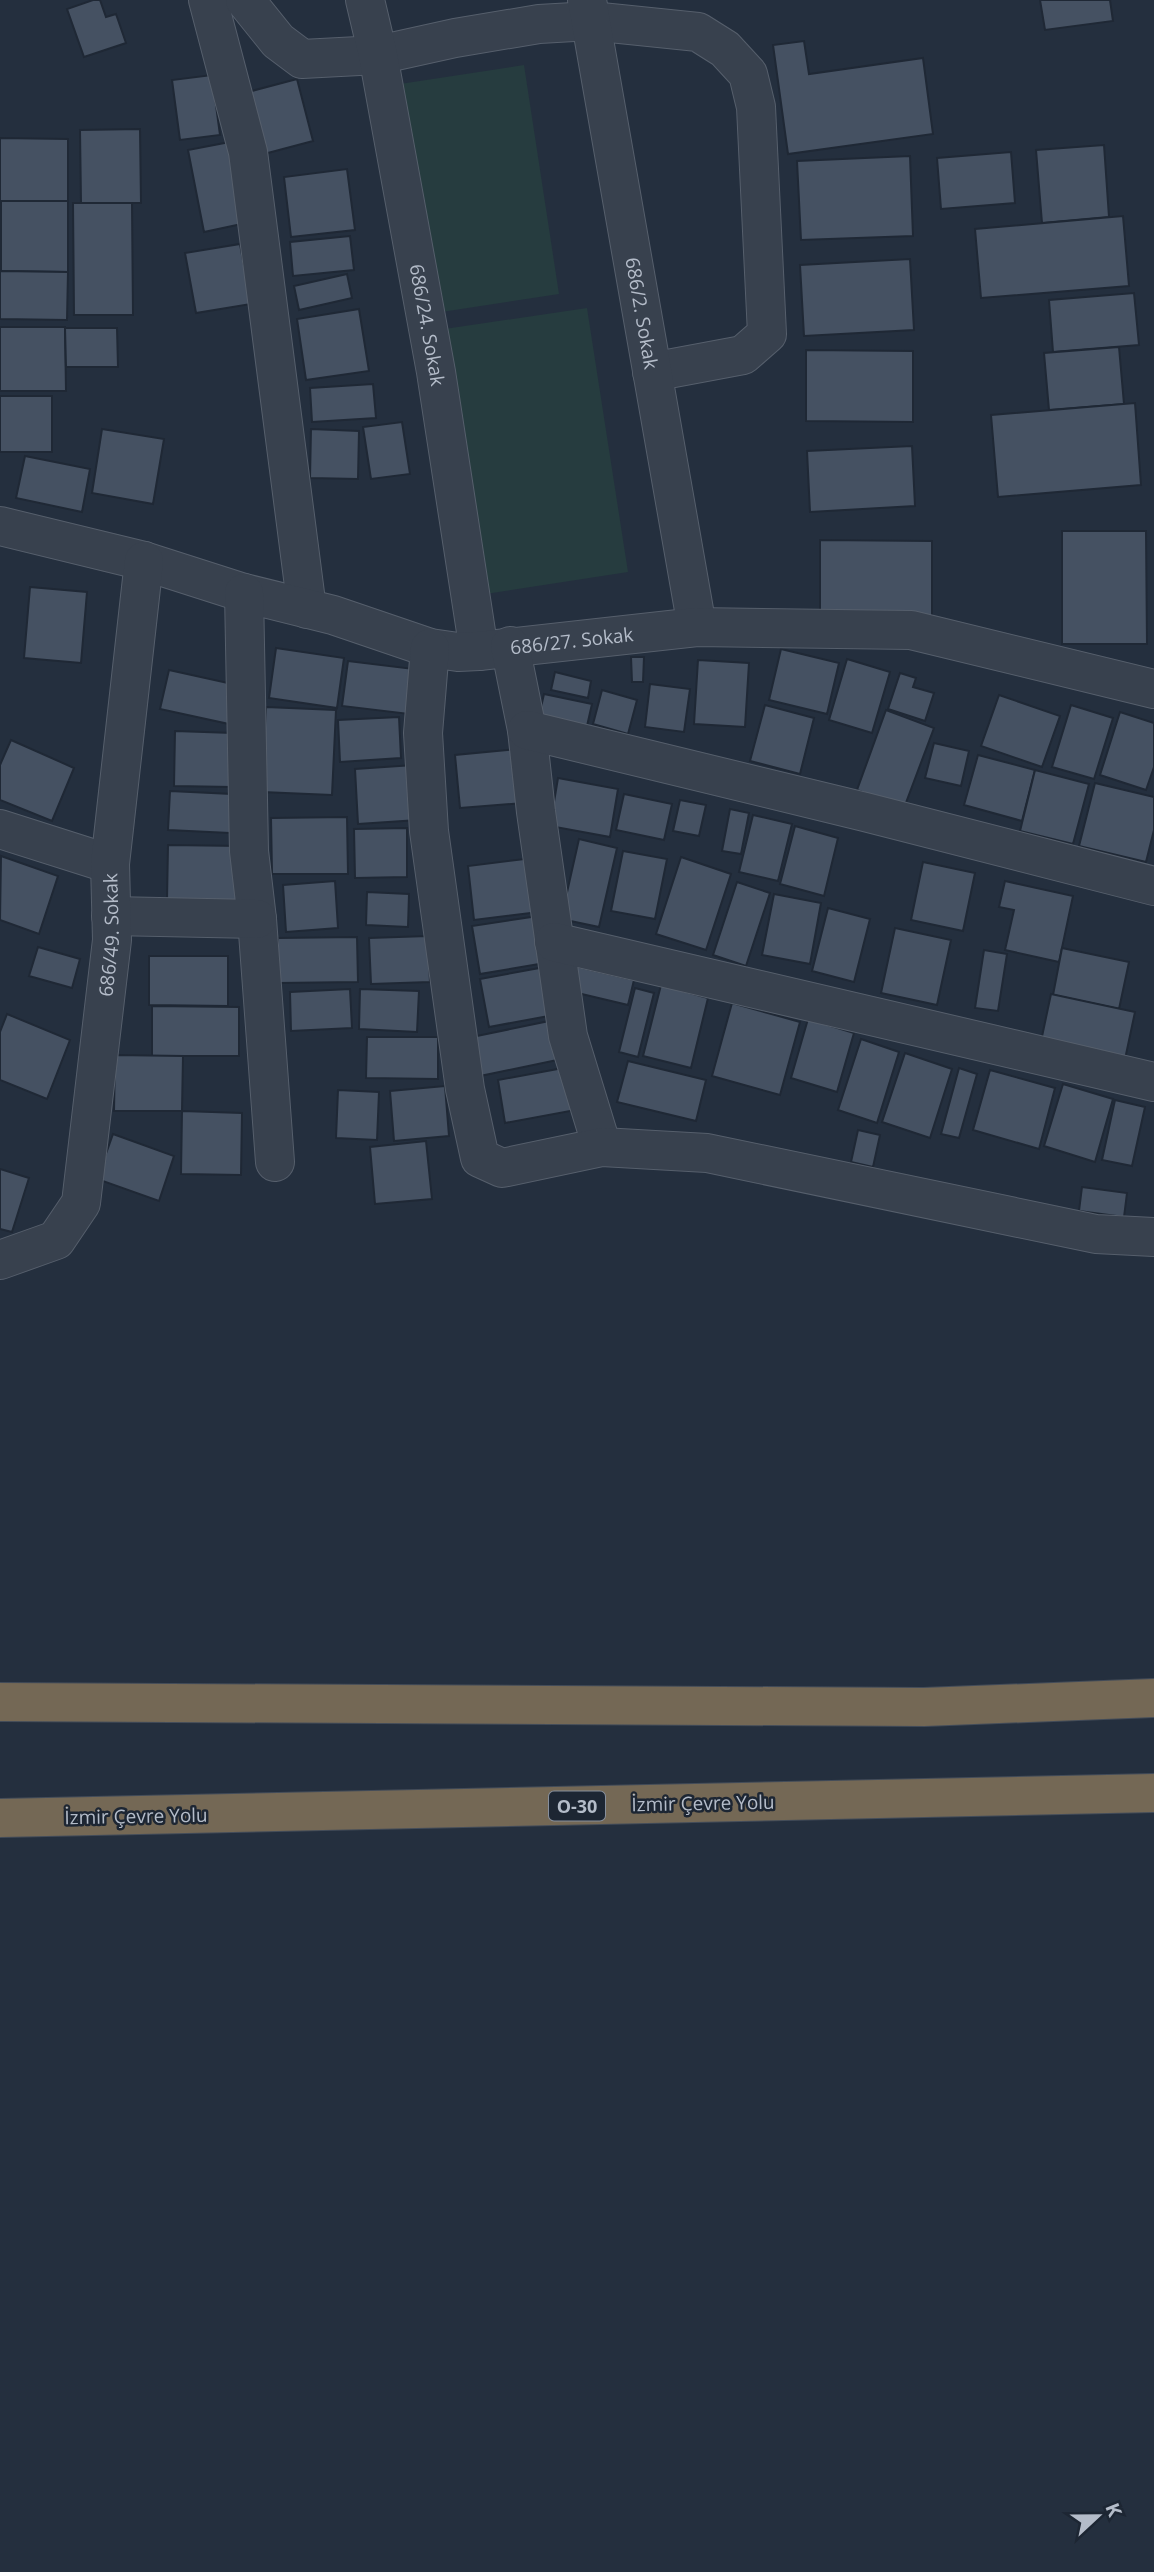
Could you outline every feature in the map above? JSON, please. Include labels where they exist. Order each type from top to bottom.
[{"type":"highway","points":[[0,1702],[924,1707],[1154,1698]]},
{"type":"highway","name":"İzmir Çevre Yolu","points":[[0,1818],[1154,1793]]},
{"type":"street","points":[[208,0],[248,152],[307,609]]},
{"type":"street","points":[[245,0],[278,41],[302,59],[379,55],[455,38],[539,24],[589,11],[698,32],[725,49],[748,74],[756,107],[767,334],[743,355],[652,372]]},
{"type":"street","name":"686/24. Sokak","points":[[365,0],[379,55],[436,372],[495,649],[527,730],[568,1036],[602,1147]]},
{"type":"street","name":"686/2. Sokak","points":[[589,11],[697,627]]},
{"type":"street","name":"686/27. Sokak","points":[[0,526],[144,561],[430,648],[458,652],[697,627],[911,630],[1154,689]]},
{"type":"street","name":"686/49. Sokak","points":[[0,1260],[56,1240],[81,1203],[112,940],[110,864],[144,561]]},
{"type":"street","points":[[244,593],[249,851],[257,919],[275,1162]]},
{"type":"street","points":[[430,648],[423,733],[429,831],[465,1089],[480,1158],[502,1168],[602,1147],[707,1153],[1096,1234],[1154,1237]]},
{"type":"street","points":[[527,730],[1154,886]]},
{"type":"street","points":[[0,829],[110,864]]},
{"type":"street","points":[[111,916],[257,919]]},
{"type":"street","points":[[554,942],[1154,1082]]},
{"type":"green space","points":[[524,65],[559,294],[435,313],[400,84]]},
{"type":"green space","points":[[587,308],[628,572],[479,595],[438,330]]},
{"type":"building","points":[[100,0],[106,17],[116,14],[126,43],[84,57],[67,9]]},
{"type":"building","points":[[1040,0],[1110,0],[1113,21],[1045,30]]},
{"type":"building","points":[[804,41],[809,74],[923,58],[933,134],[788,154],[773,45]]},
{"type":"building","points":[[212,75],[220,135],[180,140],[172,80]]},
{"type":"building","points":[[297,79],[313,141],[264,154],[248,92]]},
{"type":"building","points":[[140,129],[141,203],[81,203],[80,130]]},
{"type":"building","points":[[0,138],[68,139],[68,201],[0,201]]},
{"type":"building","points":[[235,141],[251,222],[204,232],[188,150]]},
{"type":"building","points":[[1104,145],[1109,217],[1042,223],[1036,150]]},
{"type":"building","points":[[1011,152],[1015,203],[941,209],[937,158]]},
{"type":"building","points":[[910,156],[913,236],[801,240],[797,161]]},
{"type":"building","points":[[347,169],[355,230],[291,237],[284,177]]},
{"type":"building","points":[[1,201],[68,201],[68,272],[1,271]]},
{"type":"building","points":[[73,203],[132,203],[133,315],[74,315]]},
{"type":"building","points":[[1123,216],[1129,286],[981,298],[975,229]]},
{"type":"building","points":[[350,236],[354,270],[293,276],[290,242]]},
{"type":"building","points":[[240,244],[251,304],[196,313],[185,253]]},
{"type":"building","points":[[910,259],[914,330],[804,336],[800,265]]},
{"type":"building","points":[[0,271],[68,272],[67,320],[0,319]]},
{"type":"building","points":[[347,274],[352,298],[299,310],[294,286]]},
{"type":"building","points":[[1134,293],[1139,345],[1053,352],[1049,300]]},
{"type":"building","points":[[359,309],[369,371],[306,380],[297,319]]},
{"type":"building","points":[[0,327],[65,327],[66,391],[0,391]]},
{"type":"building","points":[[65,328],[117,328],[118,367],[66,367]]},
{"type":"building","points":[[1119,347],[1124,404],[1049,410],[1044,353]]},
{"type":"building","points":[[806,350],[913,351],[913,422],[806,421]]},
{"type":"building","points":[[373,384],[376,418],[312,422],[310,388]]},
{"type":"building","points":[[0,396],[52,396],[52,452],[0,452]]},
{"type":"building","points":[[1135,403],[1141,485],[998,497],[991,415]]},
{"type":"building","points":[[402,422],[410,474],[371,479],[363,427]]},
{"type":"building","points":[[102,429],[164,439],[153,504],[92,493]]},
{"type":"building","points":[[311,429],[359,431],[358,479],[310,478]]},
{"type":"building","points":[[912,446],[915,506],[810,512],[807,451]]},
{"type":"building","points":[[25,456],[90,469],[82,512],[16,498]]},
{"type":"building","points":[[1062,531],[1146,531],[1147,644],[1062,644]]},
{"type":"building","points":[[820,540],[932,541],[932,620],[820,619]]},
{"type":"building","points":[[30,587],[87,592],[81,663],[24,658]]},
{"type":"building","points":[[276,648],[344,658],[337,708],[269,698]]},
{"type":"building","points":[[781,649],[839,663],[827,714],[769,700]]},
{"type":"building","points":[[631,657],[644,657],[643,682],[632,682]]},
{"type":"building","points":[[847,659],[890,672],[872,733],[829,720]]},
{"type":"building","points":[[698,660],[749,663],[745,727],[694,724]]},
{"type":"building","points":[[348,661],[414,669],[409,714],[342,706]]},
{"type":"building","points":[[169,670],[237,685],[229,724],[160,709]]},
{"type":"building","points":[[555,672],[591,681],[588,698],[551,690]]},
{"type":"building","points":[[900,673],[916,678],[913,687],[934,693],[925,721],[888,709]]},
{"type":"building","points":[[650,684],[690,689],[684,732],[645,727]]},
{"type":"building","points":[[602,690],[637,700],[628,734],[593,724]]},
{"type":"building","points":[[544,694],[592,704],[587,726],[539,716]]},
{"type":"building","points":[[999,695],[1060,716],[1042,767],[981,746]]},
{"type":"building","points":[[765,705],[814,718],[800,774],[750,761]]},
{"type":"building","points":[[1071,705],[1113,718],[1094,779],[1052,767]]},
{"type":"building","points":[[266,707],[336,710],[332,795],[262,792]]},
{"type":"building","points":[[886,710],[934,728],[904,808],[857,790]]},
{"type":"building","points":[[1120,712],[1154,723],[1154,767],[1146,790],[1100,775]]},
{"type":"building","points":[[399,717],[401,758],[340,762],[338,720]]},
{"type":"building","points":[[175,731],[233,733],[232,787],[174,786]]},
{"type":"building","points":[[11,740],[74,768],[52,821],[0,800],[0,765]]},
{"type":"building","points":[[934,743],[969,751],[961,786],[925,778]]},
{"type":"building","points":[[519,749],[524,803],[460,808],[455,755]]},
{"type":"building","points":[[978,755],[1035,770],[1022,821],[964,805]]},
{"type":"building","points":[[414,765],[418,820],[358,824],[355,769]]},
{"type":"building","points":[[1035,770],[1089,784],[1073,844],[1020,831]]},
{"type":"building","points":[[558,778],[618,789],[610,837],[550,826]]},
{"type":"building","points":[[1095,783],[1154,797],[1154,830],[1146,862],[1079,846]]},
{"type":"building","points":[[170,791],[232,794],[230,833],[168,830]]},
{"type":"building","points":[[624,794],[672,804],[664,840],[616,830]]},
{"type":"building","points":[[680,800],[706,805],[699,836],[673,831]]},
{"type":"building","points":[[730,809],[749,813],[741,854],[722,851]]},
{"type":"building","points":[[753,815],[792,824],[778,881],[739,872]]},
{"type":"building","points":[[347,817],[348,874],[272,874],[271,818]]},
{"type":"building","points":[[795,826],[838,838],[824,896],[780,884]]},
{"type":"building","points":[[407,828],[407,877],[355,878],[354,829]]},
{"type":"building","points":[[579,839],[617,848],[599,927],[561,919]]},
{"type":"building","points":[[168,845],[242,846],[241,901],[167,900]]},
{"type":"building","points":[[623,851],[667,859],[655,919],[611,911]]},
{"type":"building","points":[[1,856],[58,876],[39,934],[0,920]]},
{"type":"building","points":[[681,857],[731,874],[706,950],[656,934]]},
{"type":"building","points":[[533,858],[539,912],[474,920],[468,866]]},
{"type":"building","points":[[923,862],[975,873],[963,931],[911,920]]},
{"type":"building","points":[[335,881],[338,928],[286,932],[283,885]]},
{"type":"building","points":[[1005,881],[1073,896],[1059,962],[1005,950],[1014,910],[999,907]]},
{"type":"building","points":[[737,882],[770,893],[746,966],[713,955]]},
{"type":"building","points":[[367,892],[409,894],[408,927],[366,925]]},
{"type":"building","points":[[774,894],[821,903],[810,964],[762,955]]},
{"type":"building","points":[[828,908],[870,919],[854,982],[812,971]]},
{"type":"building","points":[[538,916],[545,963],[480,974],[472,926]]},
{"type":"building","points":[[895,928],[951,940],[937,1005],[881,993]]},
{"type":"building","points":[[428,936],[430,982],[371,984],[369,938]]},
{"type":"building","points":[[357,937],[358,982],[278,983],[278,938]]},
{"type":"building","points":[[38,947],[80,959],[72,988],[29,976]]},
{"type":"building","points":[[1062,948],[1129,962],[1119,1009],[1053,995]]},
{"type":"building","points":[[984,950],[1007,954],[998,1011],[975,1008]]},
{"type":"building","points":[[149,956],[228,956],[228,1006],[149,1005]]},
{"type":"building","points":[[574,966],[634,980],[628,1005],[569,991]]},
{"type":"building","points":[[545,967],[554,1015],[489,1027],[480,979]]},
{"type":"building","points":[[661,985],[708,998],[691,1068],[643,1056]]},
{"type":"building","points":[[635,988],[654,993],[638,1057],[619,1052]]},
{"type":"building","points":[[350,989],[352,1028],[291,1031],[290,992]]},
{"type":"building","points":[[360,989],[419,991],[417,1032],[359,1029]]},
{"type":"building","points":[[1051,994],[1135,1012],[1124,1064],[1040,1046]]},
{"type":"building","points":[[732,1003],[800,1022],[780,1095],[712,1076]]},
{"type":"building","points":[[152,1006],[239,1007],[239,1056],[152,1056]]},
{"type":"building","points":[[7,1014],[70,1040],[47,1099],[0,1080],[0,1032]]},
{"type":"building","points":[[808,1019],[854,1033],[837,1092],[791,1078]]},
{"type":"building","points":[[554,1020],[562,1059],[480,1076],[472,1037]]},
{"type":"building","points":[[367,1037],[438,1037],[438,1079],[366,1078]]},
{"type":"building","points":[[861,1039],[899,1052],[877,1123],[838,1110]]},
{"type":"building","points":[[905,1053],[952,1069],[930,1138],[882,1122]]},
{"type":"building","points":[[115,1055],[183,1056],[182,1111],[114,1111]]},
{"type":"building","points":[[628,1061],[706,1080],[696,1121],[617,1102]]},
{"type":"building","points":[[574,1066],[581,1109],[505,1123],[498,1080]]},
{"type":"building","points":[[959,1068],[977,1074],[959,1138],[941,1134]]},
{"type":"building","points":[[990,1070],[1055,1088],[1039,1149],[973,1130]]},
{"type":"building","points":[[1063,1084],[1113,1099],[1095,1162],[1044,1146]]},
{"type":"building","points":[[445,1086],[449,1136],[394,1141],[390,1091]]},
{"type":"building","points":[[338,1090],[379,1092],[377,1140],[336,1138]]},
{"type":"building","points":[[1115,1100],[1145,1107],[1132,1166],[1102,1160]]},
{"type":"building","points":[[182,1111],[242,1113],[241,1175],[181,1174]]},
{"type":"building","points":[[858,1130],[880,1135],[873,1167],[851,1162]]},
{"type":"building","points":[[113,1134],[174,1156],[159,1201],[97,1179]]},
{"type":"building","points":[[426,1141],[432,1199],[375,1204],[370,1147]]},
{"type":"building","points":[[0,1169],[29,1178],[12,1232],[0,1229]]},
{"type":"building","points":[[1082,1187],[1127,1193],[1124,1217],[1079,1211]]}]
